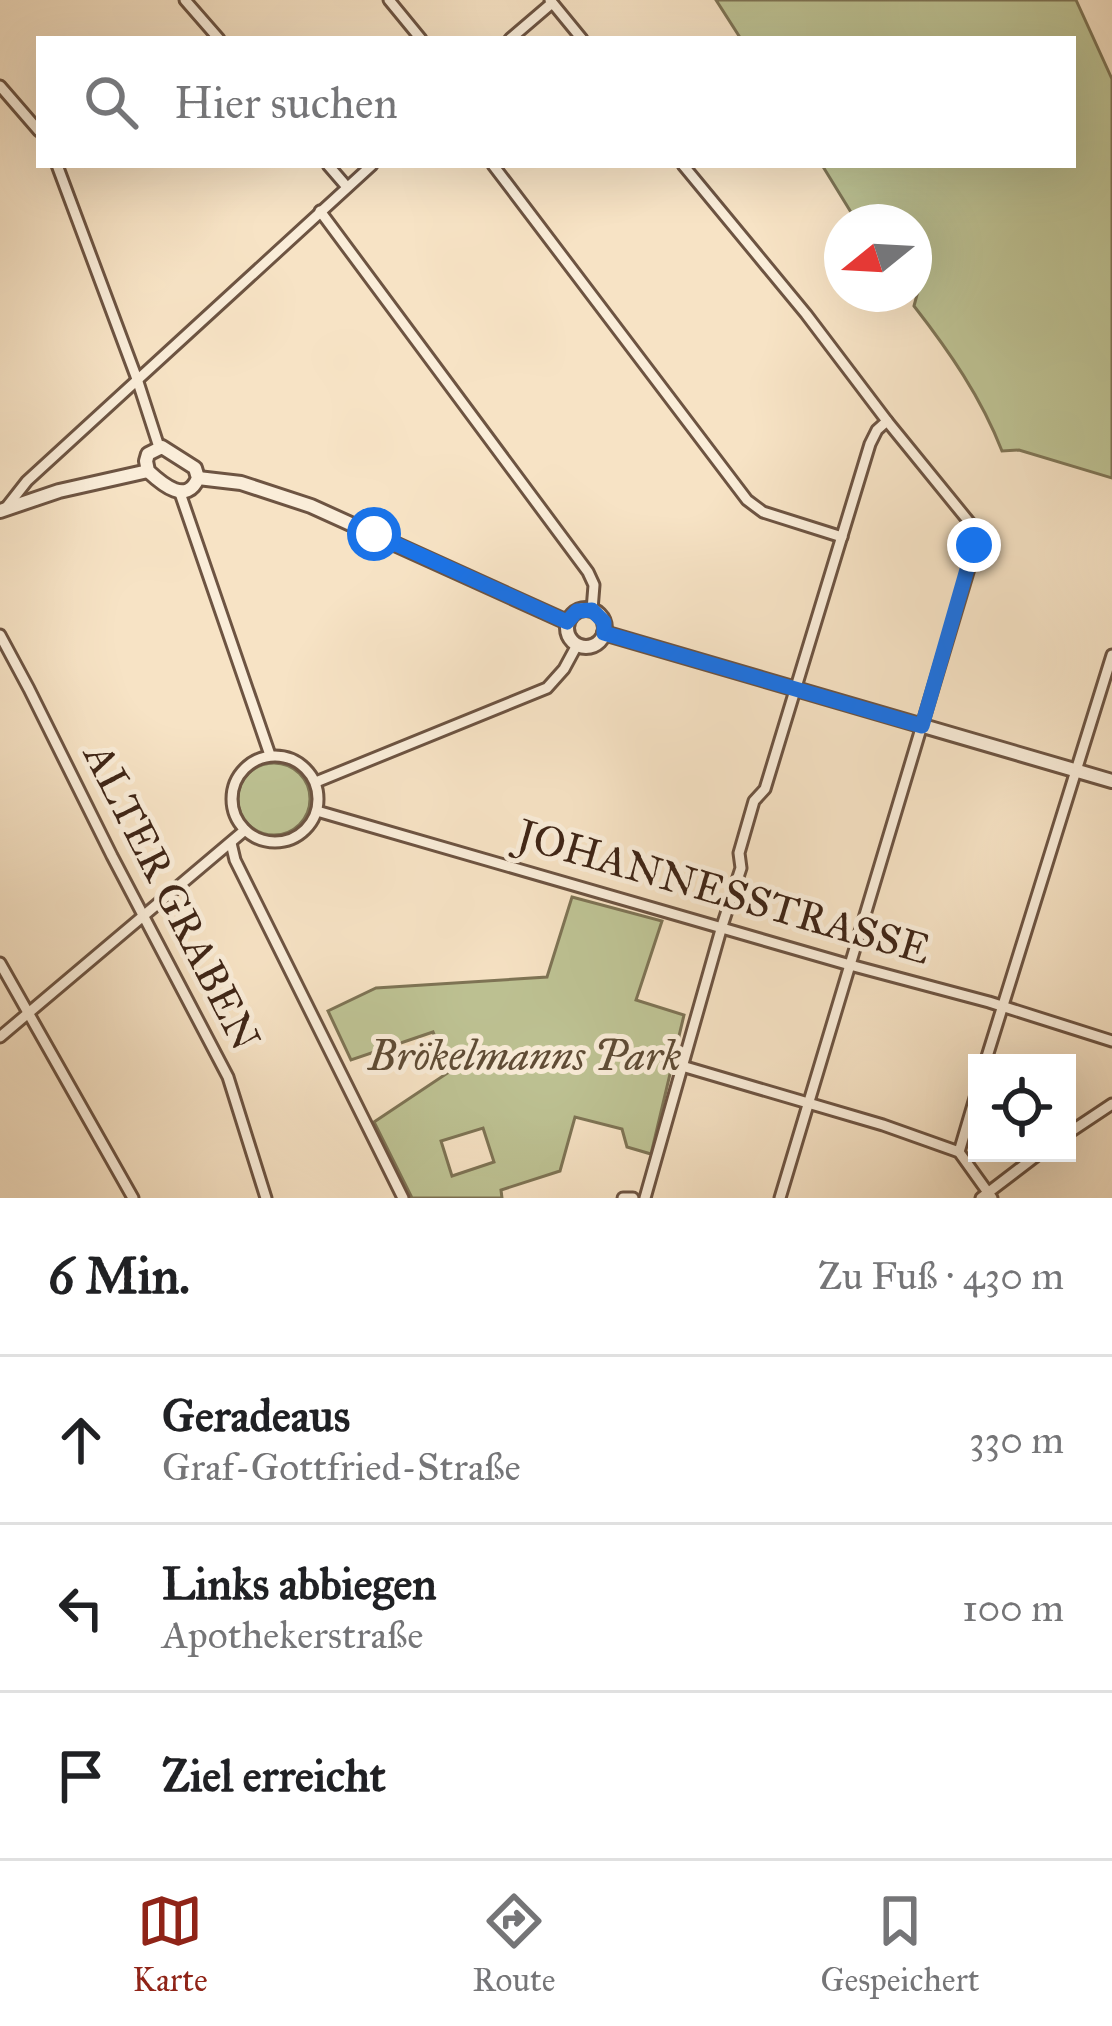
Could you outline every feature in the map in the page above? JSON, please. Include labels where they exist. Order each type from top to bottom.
[{"type":"street","points":[[185,0],[216,36]]},
{"type":"street","points":[[389,0],[419,36]]},
{"type":"street","points":[[513,36],[551,1],[580,36]]},
{"type":"street","points":[[0,86],[36,127]]},
{"type":"street","points":[[58,168],[159,447]]},
{"type":"street","points":[[330,168],[347,188]]},
{"type":"street","points":[[2,510],[27,481],[369,168]]},
{"type":"street","points":[[495,168],[747,500],[763,512],[842,537]]},
{"type":"street","points":[[685,168],[973,530],[971,562],[780,1198]]},
{"type":"street","points":[[320,211],[588,572],[594,585],[592,610]]},
{"type":"street","points":[[645,1198],[741,868],[739,854],[754,801],[765,789],[870,444],[887,422]]},
{"type":"street","points":[[198,478],[192,464],[168,448],[148,454],[148,471],[180,493],[270,755]]},
{"type":"street","points":[[2,510],[59,491],[148,471]]},
{"type":"street","points":[[198,478],[241,484],[311,506],[567,622]]},
{"type":"street","points":[[180,493],[192,489],[198,478]]},
{"type":"street","points":[[592,610],[604,622],[604,633],[593,646],[577,645],[568,636],[567,622],[577,611],[592,610]]},
{"type":"street","points":[[604,633],[1112,782]]},
{"type":"street","name":"ALTER GRABEN","points":[[0,635],[228,1077],[266,1198]]},
{"type":"street","points":[[316,782],[547,688],[577,645]]},
{"type":"street","points":[[988,1054],[1112,655]]},
{"type":"street","points":[[270,755],[300,763],[316,782],[317,811],[304,832],[281,842],[245,830],[232,806],[240,772],[270,755]]},
{"type":"street","name":"JOHANNESSTRASSE","points":[[317,811],[1002,1005],[1112,1042]]},
{"type":"street","points":[[0,1037],[245,830]]},
{"type":"street","points":[[231,843],[235,860],[403,1198]]},
{"type":"street","points":[[0,963],[133,1198]]},
{"type":"street","points":[[682,1066],[883,1125],[959,1153],[987,1196],[1029,1162]]},
{"type":"street","points":[[1076,1128],[1112,1104]]},
{"type":"street","points":[[959,1153],[968,1122]]},
{"type":"street","points":[[623,1198],[633,1198]]},
{"type":"green space","points":[[716,0],[1076,0],[1112,79],[1112,478],[1019,450],[1002,451],[963,375],[919,312],[932,312],[932,204],[846,204],[824,168],[1076,168],[1076,36],[739,36]]},
{"type":"green space","points":[[274,763],[299,774],[310,799],[299,824],[274,835],[249,824],[238,799],[249,774]]},
{"type":"green space","name":"Brökelmanns Park","points":[[572,897],[662,921],[636,1000],[684,1015],[651,1154],[627,1147],[622,1129],[575,1117],[560,1171],[501,1190],[502,1198],[412,1198],[374,1122],[449,1072],[433,1032],[351,1060],[328,1011],[376,988],[547,977]],"holes":[[[483,1128],[494,1162],[452,1176],[441,1141]]]},
{"type":"route","points":[[374,534],[567,622],[577,611],[592,610],[604,622],[604,633],[922,726],[974,545]]}]
